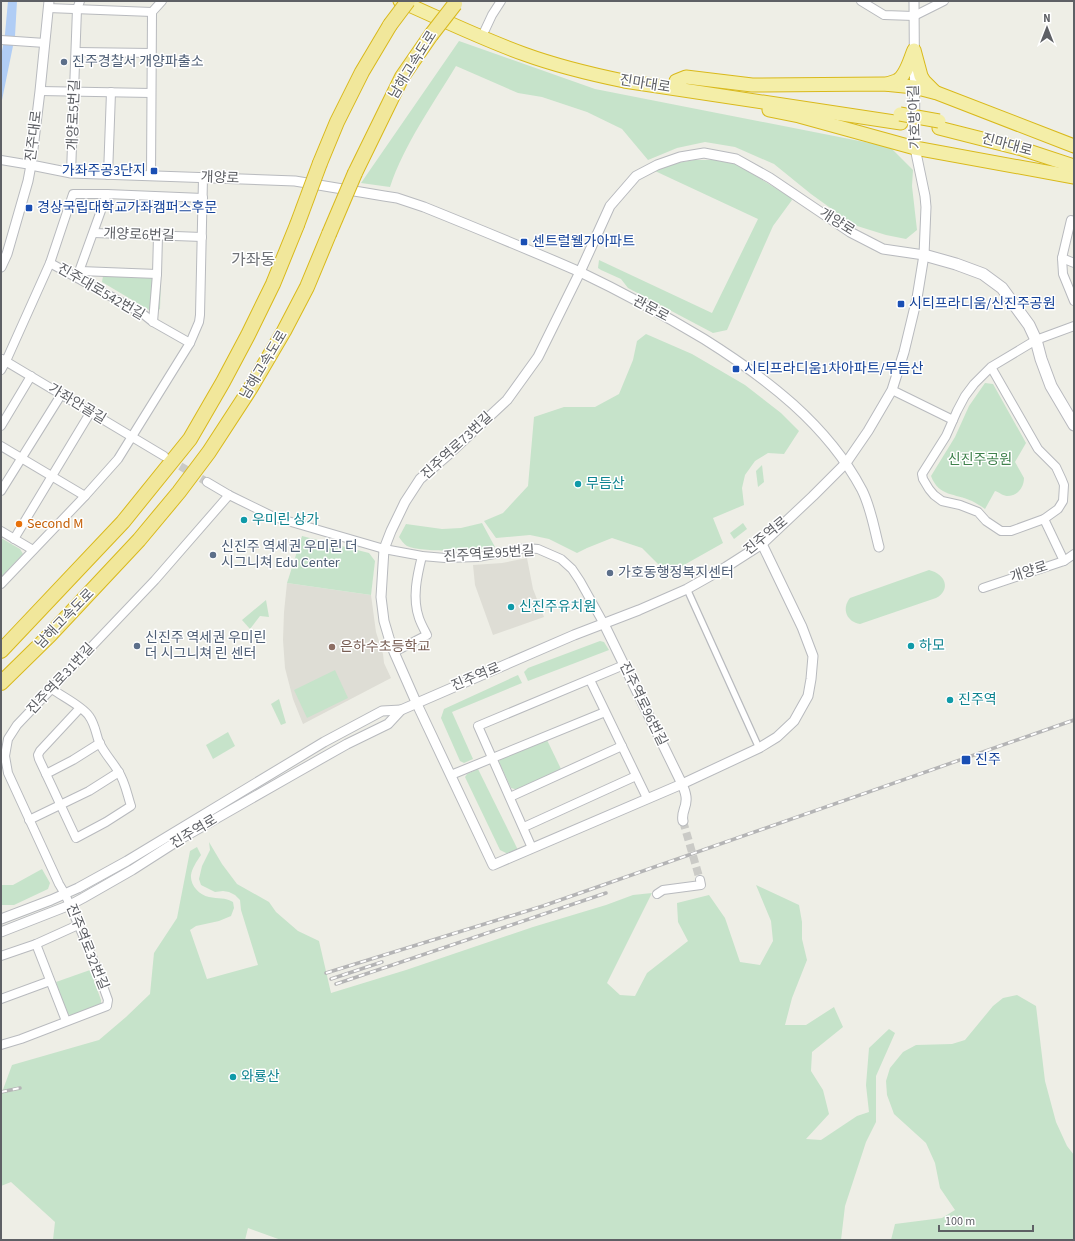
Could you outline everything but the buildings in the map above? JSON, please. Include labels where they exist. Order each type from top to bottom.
[{"type":"highway","name":"진마대로","points":[[400,1],[524,54],[580,72],[624,81],[712,94],[901,118]]},
{"type":"highway","name":"남해고속도로","points":[[1,651],[123,522],[190,439],[223,382],[273,284],[337,122],[362,72],[390,25],[408,1]]},
{"type":"highway","name":"진마대로","points":[[420,1],[527,47],[582,64],[626,73],[901,118]]},
{"type":"highway","name":"남해고속도로","points":[[1,682],[50,635],[139,540],[209,452],[250,389],[284,331],[307,287],[328,234],[355,173],[402,77],[431,35],[457,2]]},
{"type":"highway","points":[[884,84],[900,79],[904,74],[914,50]]},
{"type":"highway","points":[[914,50],[924,81],[937,93]]},
{"type":"highway","points":[[676,81],[686,77],[752,85],[884,84],[914,87],[937,93],[1074,146]]},
{"type":"highway","points":[[712,94],[730,102],[799,116],[915,148],[1074,177]]},
{"type":"highway","points":[[901,118],[939,125]]},
{"type":"highway","name":"진마대로","points":[[939,125],[1024,141],[1074,157]]},
{"type":"highway","name":"진마대로","points":[[939,125],[1074,166]]},
{"type":"main road","name":"개양로","points":[[924,255],[956,264],[983,274],[1002,288],[1024,316],[1029,325],[1036,340],[1041,360],[1052,386],[1074,425]]},
{"type":"street","points":[[151,176],[152,12],[162,1]]},
{"type":"street","points":[[485,30],[492,14],[501,1]]},
{"type":"street","points":[[861,1],[884,15],[914,16],[944,1]]},
{"type":"street","name":"가호방아길","points":[[914,1],[915,148],[926,207],[924,255]]},
{"type":"street","points":[[48,5],[79,5],[152,12]]},
{"type":"street","name":"진주대로","points":[[1,267],[7,254],[28,181],[31,165],[48,5]]},
{"type":"street","name":"개양로5번길","points":[[72,174],[79,5]]},
{"type":"street","points":[[1,40],[45,43]]},
{"type":"street","points":[[76,52],[151,53]]},
{"type":"street","points":[[40,91],[151,93]]},
{"type":"street","points":[[108,175],[111,92]]},
{"type":"street","name":"개양로","points":[[580,272],[610,206],[636,176],[657,165],[680,157],[704,153],[736,159],[770,178],[850,232],[883,249],[924,255]]},
{"type":"street","points":[[1,160],[31,165]]},
{"type":"street","name":"개양로","points":[[31,165],[72,174],[295,181],[332,187]]},
{"type":"street","points":[[1,584],[85,496],[118,458],[190,343],[199,322],[200,315],[203,178]]},
{"type":"street","name":"관문로","points":[[332,187],[397,198],[424,207],[580,272],[687,329],[758,374],[777,389],[818,429],[846,463],[863,492],[869,507],[879,547]]},
{"type":"street","name":"진주대로542번길","points":[[107,194],[73,194],[50,263],[78,274],[143,314],[153,322],[190,343]]},
{"type":"street","points":[[107,194],[203,198]]},
{"type":"street","name":"개양로6번길","points":[[107,194],[94,233],[202,237]]},
{"type":"street","points":[[1074,221],[1072,220],[1062,258],[1062,274],[1074,301]]},
{"type":"street","points":[[78,274],[94,233]]},
{"type":"street","name":"진주대로542번길","points":[[153,322],[157,274],[158,236]]},
{"type":"street","name":"진주역로","points":[[1,932],[70,905],[132,870],[182,838],[294,774],[347,744],[388,724],[401,710],[416,702],[687,589],[726,567],[762,544],[846,463],[868,431],[892,390],[904,352],[917,298],[924,255]]},
{"type":"street","points":[[1062,258],[1074,263]]},
{"type":"street","points":[[1,370],[3,360],[50,263]]},
{"type":"street","name":"진주역로73번길","points":[[532,848],[493,865],[394,652],[384,621],[381,597],[384,549],[405,502],[420,478],[449,454],[507,400],[538,357],[580,272]]},
{"type":"street","name":"진주대로542번길","points":[[78,274],[157,274]]},
{"type":"street","points":[[991,367],[1038,449],[1056,467],[1064,485],[1063,501],[1058,509],[1044,519],[1011,531],[1001,531],[986,521],[978,512],[960,505],[942,501],[929,489],[923,479],[922,474],[946,436],[965,396],[974,384],[991,367],[1036,340],[1074,326]]},
{"type":"street","name":"가좌안골길","points":[[3,360],[131,437]]},
{"type":"street","points":[[1,426],[30,376]]},
{"type":"street","points":[[892,390],[953,420]]},
{"type":"street","points":[[1,491],[61,395]]},
{"type":"street","points":[[14,539],[90,413]]},
{"type":"street","points":[[131,437],[164,456]]},
{"type":"street","points":[[1,446],[85,496]]},
{"type":"street","name":"진주역로95번길","points":[[207,482],[229,495],[274,517],[384,549],[422,556],[445,558],[478,557],[526,548],[538,549],[560,559],[572,569],[604,624]]},
{"type":"street","name":"진주역로31번길","points":[[65,894],[8,773],[5,756],[8,739],[17,725],[155,580],[229,495]]},
{"type":"street","points":[[1044,519],[1064,561]]},
{"type":"street","points":[[1,531],[33,550]]},
{"type":"street","points":[[624,665],[478,726],[532,848],[682,784],[759,748],[777,738],[794,721],[808,696],[813,656],[802,627],[762,544]]},
{"type":"street","name":"개양로","points":[[983,588],[1064,561],[1074,554]]},
{"type":"street","points":[[394,652],[427,635],[419,618],[416,600],[416,579],[422,556]]},
{"type":"street","points":[[687,589],[759,748]]},
{"type":"street","name":"진주역로96번길","points":[[604,624],[682,784],[686,796],[683,821]]},
{"type":"street","points":[[590,680],[647,798]]},
{"type":"street","points":[[52,689],[80,708],[89,716],[95,726],[100,743],[119,772],[131,806],[106,822],[76,838],[38,755],[80,708]]},
{"type":"street","name":"진주역로","points":[[1,919],[65,894],[127,861],[324,742],[382,710],[401,710]]},
{"type":"street","points":[[451,775],[605,712]]},
{"type":"street","points":[[46,774],[73,760],[100,743]]},
{"type":"street","points":[[510,797],[622,746]]},
{"type":"street","points":[[29,820],[89,791],[119,772]]},
{"type":"street","points":[[524,827],[636,776]]},
{"type":"street","points":[[657,894],[663,890],[701,885],[700,880]]},
{"type":"street","name":"진주역로32번길","points":[[1,1045],[21,1039],[107,1006],[108,1000],[94,961],[65,894]]},
{"type":"street","points":[[1,956],[36,944],[78,925]]},
{"type":"street","points":[[36,944],[66,1021]]},
{"type":"street","points":[[1,999],[50,981]]},
{"type":"shaded area","name":"신진주유치원","points":[[527,558],[533,589],[544,617],[493,635],[475,585],[473,565],[502,563]]},
{"type":"shaded area","name":"은하수초등학교","points":[[287,583],[371,595],[376,632],[383,654],[384,663],[391,678],[303,724],[293,699],[285,668],[283,640]]},
{"type":"green space","points":[[459,41],[595,89],[890,147],[913,170],[912,186],[917,230],[906,239],[886,235],[854,225],[811,194],[774,164],[735,147],[705,142],[677,148],[648,160],[622,129],[587,112],[542,97],[518,93],[456,66],[411,140],[390,187],[361,183]]},
{"type":"green space","points":[[694,160],[733,162],[790,197],[792,200],[773,226],[727,330],[713,333],[628,288],[621,279],[598,268],[599,260],[712,313],[758,219],[655,171],[671,164]]},
{"type":"green space","points":[[103,276],[156,276],[161,280],[160,309],[154,313],[102,282]]},
{"type":"green space","points":[[646,334],[692,354],[745,385],[781,413],[799,431],[784,454],[768,453],[755,461],[745,475],[742,488],[744,505],[713,518],[723,543],[668,574],[642,548],[612,538],[577,553],[549,539],[530,535],[496,538],[484,521],[503,513],[528,486],[534,417],[564,407],[595,407],[619,394],[633,360],[637,341]]},
{"type":"green space","name":"신진주공원","points":[[985,383],[993,384],[1026,443],[1015,462],[1024,478],[1022,488],[1011,496],[1006,496],[995,491],[985,509],[966,498],[948,493],[938,488],[931,476],[955,437],[969,406]]},
{"type":"green space","points":[[762,465],[764,482],[758,487],[756,471]]},
{"type":"green space","points":[[482,523],[495,547],[463,550],[425,550],[407,546],[399,537],[406,524],[442,529],[461,528]]},
{"type":"green space","points":[[743,523],[747,529],[734,539],[730,533]]},
{"type":"green space","points":[[302,536],[369,553],[375,561],[371,595],[287,583]]},
{"type":"green space","points":[[1,538],[20,549],[23,554],[1,577]]},
{"type":"green space","points":[[929,570],[939,575],[944,582],[944,591],[936,598],[860,624],[855,623],[849,618],[846,611],[846,606],[850,598]]},
{"type":"green space","points":[[266,600],[269,617],[260,616],[250,629],[242,620]]},
{"type":"green space","points":[[600,641],[604,642],[609,650],[528,681],[524,672],[528,668]]},
{"type":"green space","points":[[335,670],[348,698],[307,718],[294,690]]},
{"type":"green space","points":[[518,675],[522,683],[452,712],[473,759],[464,763],[460,761],[441,718],[444,709]]},
{"type":"green space","points":[[279,699],[286,723],[281,725],[271,704]]},
{"type":"green space","points":[[228,732],[235,746],[213,759],[206,745]]},
{"type":"green space","points":[[547,740],[561,769],[518,790],[511,788],[499,762],[501,758]]},
{"type":"green space","points":[[478,769],[518,850],[508,854],[500,850],[465,777],[467,774]]},
{"type":"green space","points":[[209,842],[222,864],[237,884],[269,902],[276,912],[298,931],[319,941],[331,993],[406,970],[633,895],[652,893],[607,983],[620,995],[635,996],[647,973],[688,941],[678,922],[677,903],[709,895],[725,918],[740,962],[760,965],[773,941],[771,921],[756,885],[799,905],[802,922],[802,939],[807,960],[792,998],[785,1025],[806,1025],[834,1007],[843,1027],[812,1052],[811,1071],[823,1090],[829,1114],[806,1139],[821,1140],[857,1116],[869,1112],[866,1085],[869,1048],[889,1029],[895,1033],[876,1076],[876,1122],[866,1142],[845,1206],[841,1240],[281,1240],[248,1228],[245,1240],[53,1240],[55,1222],[11,1182],[1,1186],[1,1095],[12,1065],[99,1040],[150,994],[154,953],[177,918],[190,851],[197,847],[201,855],[191,875],[194,886],[205,896],[230,900],[233,902],[234,908],[231,916],[219,921],[196,926],[190,930],[207,979],[258,965],[241,910],[240,900],[229,892],[215,892],[201,885],[199,879],[202,866],[210,850]]},
{"type":"green space","points":[[42,869],[50,883],[48,889],[14,905],[1,905],[1,885],[13,885]]},
{"type":"green space","points":[[90,970],[101,1000],[101,1005],[72,1016],[66,1013],[56,982]]},
{"type":"green space","points":[[1017,995],[1036,1006],[1045,1081],[1056,1122],[1067,1146],[1074,1155],[1074,1240],[891,1240],[895,1224],[942,1218],[955,1210],[940,1188],[935,1163],[926,1143],[894,1114],[887,1095],[886,1081],[890,1068],[903,1052],[916,1045],[952,1044],[965,1040],[993,1006],[1003,998]]},
{"type":"water","points":[[8,1],[17,1],[15,36],[1,105],[1,57]]},
{"type":"tunnel","points":[[170,460],[207,482]]},
{"type":"tunnel","points":[[683,821],[700,880]]},
{"type":"railway","points":[[326,973],[543,906],[1074,720]]},
{"type":"railway","points":[[336,984],[606,893]]},
{"type":"railway","points":[[331,979],[382,962]]},
{"type":"railway","points":[[1,1092],[20,1088]]},
{"type":"place","name":"진주경찰서 개양파출소","points":[[64,62]]},
{"type":"place","name":"가좌주공3단지","points":[[154,171]]},
{"type":"place","name":"경상국립대학교가좌캠퍼스후문","points":[[29,208]]},
{"type":"place","name":"센트럴웰가아파트","points":[[524,242]]},
{"type":"place","name":"시티프라디움/신진주공원","points":[[901,304]]},
{"type":"place","name":"시티프라디움1차아파트/무듬산","points":[[736,369]]},
{"type":"place","name":"무듬산","points":[[578,484]]},
{"type":"place","name":"우미린 상가","points":[[244,520]]},
{"type":"place","name":"Second M","points":[[19,524]]},
{"type":"place","name":"신진주 역세권 우미린 더 시그니쳐 Edu Center","points":[[213,555]]},
{"type":"place","name":"가호동행정복지센터","points":[[610,573]]},
{"type":"place","name":"신진주유치원","points":[[511,607]]},
{"type":"place","name":"신진주 역세권 우미린 더 시그니쳐 린 센터","points":[[137,646]]},
{"type":"place","name":"하모","points":[[911,646]]},
{"type":"place","name":"은하수초등학교","points":[[332,647]]},
{"type":"place","name":"진주역","points":[[950,700]]},
{"type":"place","name":"진주","points":[[966,760]]},
{"type":"place","name":"와룡산","points":[[233,1077]]},
{"type":"district","name":"가좌동","points":[[253,260]]}]
